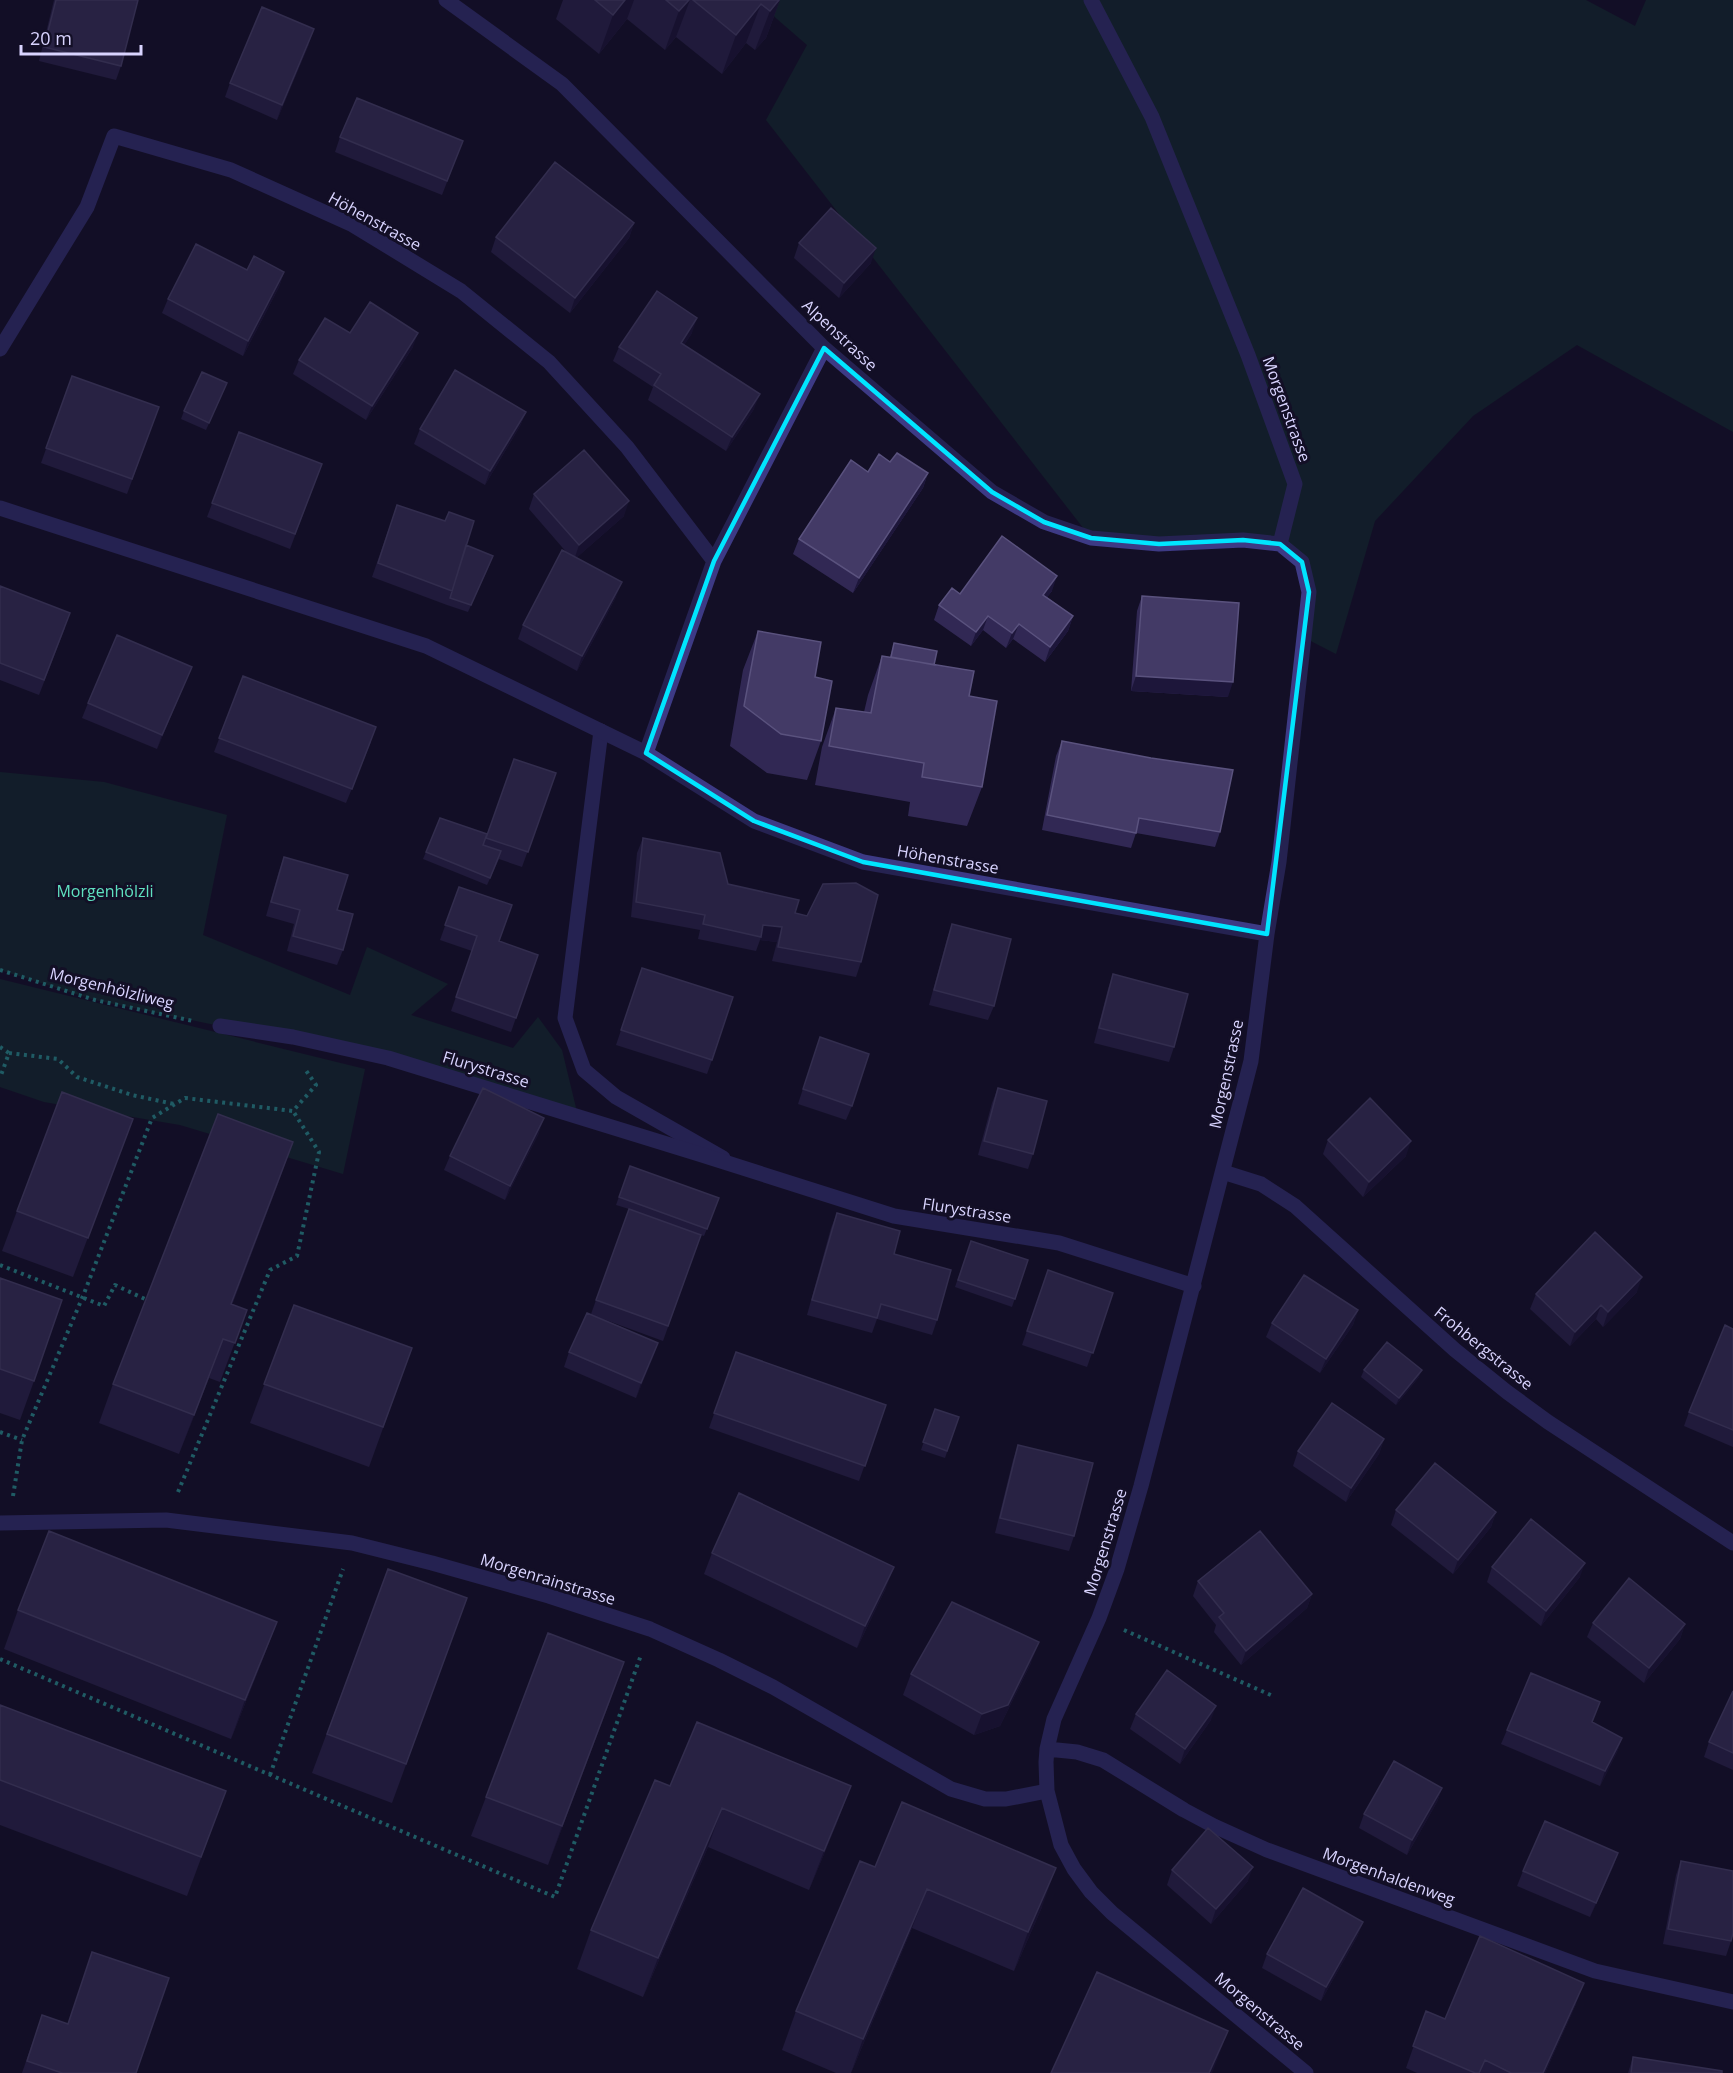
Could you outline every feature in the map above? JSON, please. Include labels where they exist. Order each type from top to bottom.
[{"type":"street","name":"Alpenstrasse","points":[[446,0],[562,84],[824,348],[992,492],[1044,522],[1091,538],[1159,544],[1243,540],[1280,544]]},
{"type":"street","name":"Morgenstrasse","points":[[1091,0],[1152,117],[1248,354],[1295,484],[1280,544],[1302,562],[1310,592],[1279,862],[1267,934],[1251,1061],[1194,1286],[1117,1569],[1099,1618],[1054,1719],[1047,1749],[1047,1791],[1061,1845],[1074,1869],[1091,1892],[1112,1913],[1306,2073]]},
{"type":"street","name":"Höhenstrasse","points":[[0,349],[87,207],[114,136],[231,170],[353,225],[461,291],[549,363],[627,447],[714,561]]},
{"type":"street","points":[[646,753],[714,561],[824,348]]},
{"type":"street","name":"Höhenstrasse","points":[[0,508],[426,646],[646,753],[754,821],[863,862],[1267,934]]},
{"type":"street","name":"Flurystrasse","points":[[601,731],[566,1018],[584,1070],[616,1097],[736,1166]]},
{"type":"street","name":"Flurystrasse","points":[[220,1026],[293,1037],[388,1058],[894,1216],[1059,1243],[1194,1286]]},
{"type":"street","name":"Frohbergstrasse","points":[[1223,1172],[1261,1184],[1295,1206],[1455,1350],[1507,1392],[1548,1422],[1733,1543]]},
{"type":"street","name":"Morgenrainstrasse","points":[[5,1523],[166,1521],[352,1543],[432,1563],[528,1590],[650,1629],[772,1687],[951,1789],[985,1799],[1006,1799],[1047,1791]]},
{"type":"street","name":"Morgenhaldenweg","points":[[1047,1749],[1077,1752],[1103,1760],[1214,1826],[1288,1858],[1595,1971],[1733,2002]]},
{"type":"path","name":"Morgenhölzliweg","points":[[0,970],[95,1000],[220,1026]]},
{"type":"path","points":[[293,1037],[293,1050],[316,1085],[293,1111]]},
{"type":"path","points":[[0,1047],[9,1053],[58,1059],[77,1077],[132,1095],[175,1104]]},
{"type":"path","points":[[0,1078],[9,1053]]},
{"type":"path","points":[[5,1523],[22,1440],[83,1296],[152,1118],[185,1098],[293,1111]]},
{"type":"path","points":[[166,1521],[270,1270],[297,1256],[319,1152],[293,1111]]},
{"type":"path","points":[[0,1264],[104,1306],[115,1285],[147,1300]]},
{"type":"path","points":[[0,1432],[22,1440]]},
{"type":"path","points":[[270,1775],[352,1543]]},
{"type":"path","points":[[0,1659],[555,1897],[650,1629]]},
{"type":"path","points":[[1150,1643],[1273,1696]]},
{"type":"highlighted area","points":[[824,348],[992,492],[1044,522],[1091,538],[1159,544],[1243,540],[1280,544],[1302,562],[1309,592],[1267,934],[863,862],[754,821],[646,753],[714,561]]},
{"type":"green space","points":[[755,0],[1586,0],[1635,26],[1646,0],[1733,0],[1733,432],[1577,345],[1473,416],[1375,521],[1336,654],[1303,637],[1302,562],[1280,544],[1091,538],[766,120],[807,45]]},
{"type":"green space","name":"Morgenhölzli","points":[[0,772],[104,782],[227,815],[203,935],[350,995],[367,947],[448,984],[411,1015],[513,1048],[538,1017],[562,1050],[578,1116],[388,1058],[95,1000],[0,970]]},
{"type":"green space","points":[[0,979],[365,1069],[343,1174],[180,1125],[44,1102],[0,1087]]},
{"type":"building","points":[[56,0],[138,0],[121,66],[44,47]]},
{"type":"building","points":[[595,0],[625,0],[613,15]]},
{"type":"building","points":[[666,0],[689,0],[679,11]]},
{"type":"building","points":[[693,0],[779,0],[770,11],[761,4],[736,35]]},
{"type":"building","points":[[262,7],[314,29],[282,105],[230,83]]},
{"type":"building","points":[[357,98],[463,141],[447,181],[340,137]]},
{"type":"building","points":[[555,162],[634,223],[575,298],[496,237]]},
{"type":"building","points":[[831,208],[876,248],[844,283],[799,243]]},
{"type":"building","points":[[196,244],[247,270],[254,256],[284,272],[248,341],[168,299]]},
{"type":"building","points":[[657,291],[697,318],[681,343],[760,394],[732,437],[654,385],[661,374],[619,347]]},
{"type":"building","points":[[370,302],[418,333],[372,406],[299,360],[325,318],[350,333]]},
{"type":"building","points":[[455,370],[526,412],[490,471],[420,429]]},
{"type":"building","points":[[202,372],[227,383],[209,423],[184,411]]},
{"type":"building","points":[[72,376],[159,407],[132,479],[46,448]]},
{"type":"building","points":[[239,432],[322,464],[295,534],[212,503]]},
{"type":"building","points":[[584,450],[629,501],[579,545],[534,494]]},
{"type":"building","points":[[897,453],[928,473],[859,578],[799,539],[851,460],[868,472],[879,454],[890,462]]},
{"type":"building","points":[[397,505],[445,521],[449,512],[474,521],[452,591],[378,563]]},
{"type":"building","points":[[1002,536],[1057,576],[1043,595],[1073,616],[1050,647],[1019,624],[1012,633],[988,616],[976,632],[939,605],[952,588],[960,594]]},
{"type":"building","points":[[466,545],[493,556],[471,605],[450,598]]},
{"type":"building","points":[[562,550],[622,582],[582,656],[523,625]]},
{"type":"building","points":[[0,586],[70,613],[44,680],[0,663]]},
{"type":"building","points":[[1142,596],[1239,603],[1233,682],[1136,676]]},
{"type":"building","points":[[758,631],[821,642],[815,677],[832,681],[821,741],[781,734],[744,706]]},
{"type":"building","points":[[117,635],[192,667],[162,735],[88,703]]},
{"type":"building","points":[[894,643],[937,651],[934,665],[891,657]]},
{"type":"building","points":[[882,656],[974,671],[969,696],[997,701],[982,787],[922,777],[924,763],[829,746],[836,708],[871,713]]},
{"type":"building","points":[[243,676],[376,727],[352,789],[219,738]]},
{"type":"building","points":[[1062,741],[1151,758],[1233,770],[1220,832],[1139,818],[1136,833],[1047,815]]},
{"type":"building","points":[[514,759],[556,773],[528,852],[486,838]]},
{"type":"building","points":[[440,818],[487,834],[483,845],[501,851],[490,878],[426,852]]},
{"type":"building","points":[[643,838],[720,853],[728,884],[799,900],[795,913],[807,916],[823,884],[856,883],[878,895],[861,962],[778,947],[782,927],[763,925],[761,937],[703,924],[705,915],[636,902]]},
{"type":"building","points":[[284,857],[348,875],[337,910],[353,914],[343,950],[293,936],[300,910],[271,902]]},
{"type":"building","points":[[459,887],[512,905],[499,941],[538,955],[516,1018],[456,997],[477,936],[445,925]]},
{"type":"building","points":[[952,924],[1011,939],[994,1006],[934,990]]},
{"type":"building","points":[[642,968],[733,997],[712,1060],[621,1030]]},
{"type":"building","points":[[1113,974],[1188,994],[1174,1047],[1099,1028]]},
{"type":"building","points":[[820,1037],[869,1054],[852,1106],[803,1089]]},
{"type":"building","points":[[483,1088],[544,1118],[510,1186],[450,1156]]},
{"type":"building","points":[[998,1088],[1047,1101],[1033,1154],[984,1141]]},
{"type":"building","points":[[62,1092],[133,1119],[88,1238],[17,1211]]},
{"type":"building","points":[[1370,1098],[1411,1141],[1369,1182],[1328,1140]]},
{"type":"building","points":[[218,1114],[293,1142],[231,1304],[247,1310],[235,1343],[223,1339],[194,1415],[113,1384]]},
{"type":"building","points":[[630,1166],[719,1198],[707,1229],[619,1197]]},
{"type":"building","points":[[629,1209],[701,1235],[668,1326],[596,1300]]},
{"type":"building","points":[[837,1213],[900,1231],[894,1254],[951,1270],[937,1320],[881,1304],[877,1318],[812,1300]]},
{"type":"building","points":[[1595,1232],[1642,1277],[1608,1312],[1601,1305],[1575,1332],[1536,1294]]},
{"type":"building","points":[[971,1241],[1028,1260],[1015,1299],[958,1280]]},
{"type":"building","points":[[1048,1270],[1113,1293],[1093,1353],[1027,1331]]},
{"type":"building","points":[[1304,1275],[1358,1310],[1326,1359],[1272,1323]]},
{"type":"building","points":[[0,1278],[62,1300],[34,1381],[0,1369]]},
{"type":"building","points":[[294,1305],[412,1348],[383,1427],[264,1384]]},
{"type":"building","points":[[587,1313],[658,1343],[641,1383],[569,1352]]},
{"type":"building","points":[[1725,1325],[1733,1329],[1733,1430],[1689,1412]]},
{"type":"building","points":[[1387,1342],[1422,1370],[1399,1398],[1364,1370]]},
{"type":"building","points":[[736,1352],[886,1405],[865,1466],[714,1413]]},
{"type":"building","points":[[1332,1403],[1384,1439],[1351,1488],[1298,1451]]},
{"type":"building","points":[[935,1409],[959,1417],[947,1451],[923,1442]]},
{"type":"building","points":[[1018,1445],[1093,1463],[1074,1536],[1000,1518]]},
{"type":"building","points":[[1435,1463],[1496,1512],[1458,1560],[1396,1510]]},
{"type":"building","points":[[739,1493],[894,1567],[865,1626],[712,1553]]},
{"type":"building","points":[[1531,1519],[1585,1563],[1546,1611],[1492,1567]]},
{"type":"building","points":[[49,1531],[277,1622],[245,1700],[18,1610]]},
{"type":"building","points":[[1260,1531],[1312,1594],[1246,1651],[1219,1617],[1224,1613],[1198,1581]]},
{"type":"building","points":[[388,1569],[467,1598],[406,1764],[327,1734]]},
{"type":"building","points":[[1629,1578],[1685,1624],[1649,1668],[1593,1623]]},
{"type":"building","points":[[952,1602],[1039,1642],[1008,1705],[982,1714],[911,1674]]},
{"type":"building","points":[[548,1633],[624,1662],[562,1826],[486,1797]]},
{"type":"building","points":[[1167,1670],[1216,1706],[1185,1749],[1136,1714]]},
{"type":"building","points":[[1531,1673],[1600,1702],[1592,1722],[1622,1738],[1605,1771],[1507,1730]]},
{"type":"building","points":[[1733,1691],[1733,1753],[1709,1742]]},
{"type":"building","points":[[0,1705],[226,1791],[201,1857],[0,1780]]},
{"type":"building","points":[[697,1722],[851,1786],[824,1851],[722,1808],[658,1958],[591,1930],[655,1780],[670,1786]]},
{"type":"building","points":[[1394,1761],[1442,1788],[1412,1840],[1364,1814]]},
{"type":"building","points":[[902,1802],[1056,1868],[1028,1932],[927,1889],[863,2039],[796,2011],[860,1861],[875,1867]]},
{"type":"building","points":[[1545,1821],[1618,1853],[1596,1903],[1523,1871]]},
{"type":"building","points":[[1208,1828],[1253,1867],[1216,1909],[1172,1870]]},
{"type":"building","points":[[1681,1861],[1733,1871],[1731,1941],[1668,1929]]},
{"type":"building","points":[[1303,1888],[1363,1922],[1326,1987],[1267,1954]]},
{"type":"building","points":[[1480,1936],[1584,1983],[1543,2073],[1511,2073],[1485,2060],[1479,2073],[1475,2073],[1413,2046],[1426,2011],[1445,2019]]},
{"type":"building","points":[[92,1952],[169,1978],[136,2073],[62,2073],[27,2061],[42,2015],[68,2024]]},
{"type":"building","points":[[1097,1972],[1228,2031],[1209,2073],[1051,2073]]},
{"type":"building","points":[[1633,2057],[1722,2071],[1722,2073],[1631,2073]]}]
